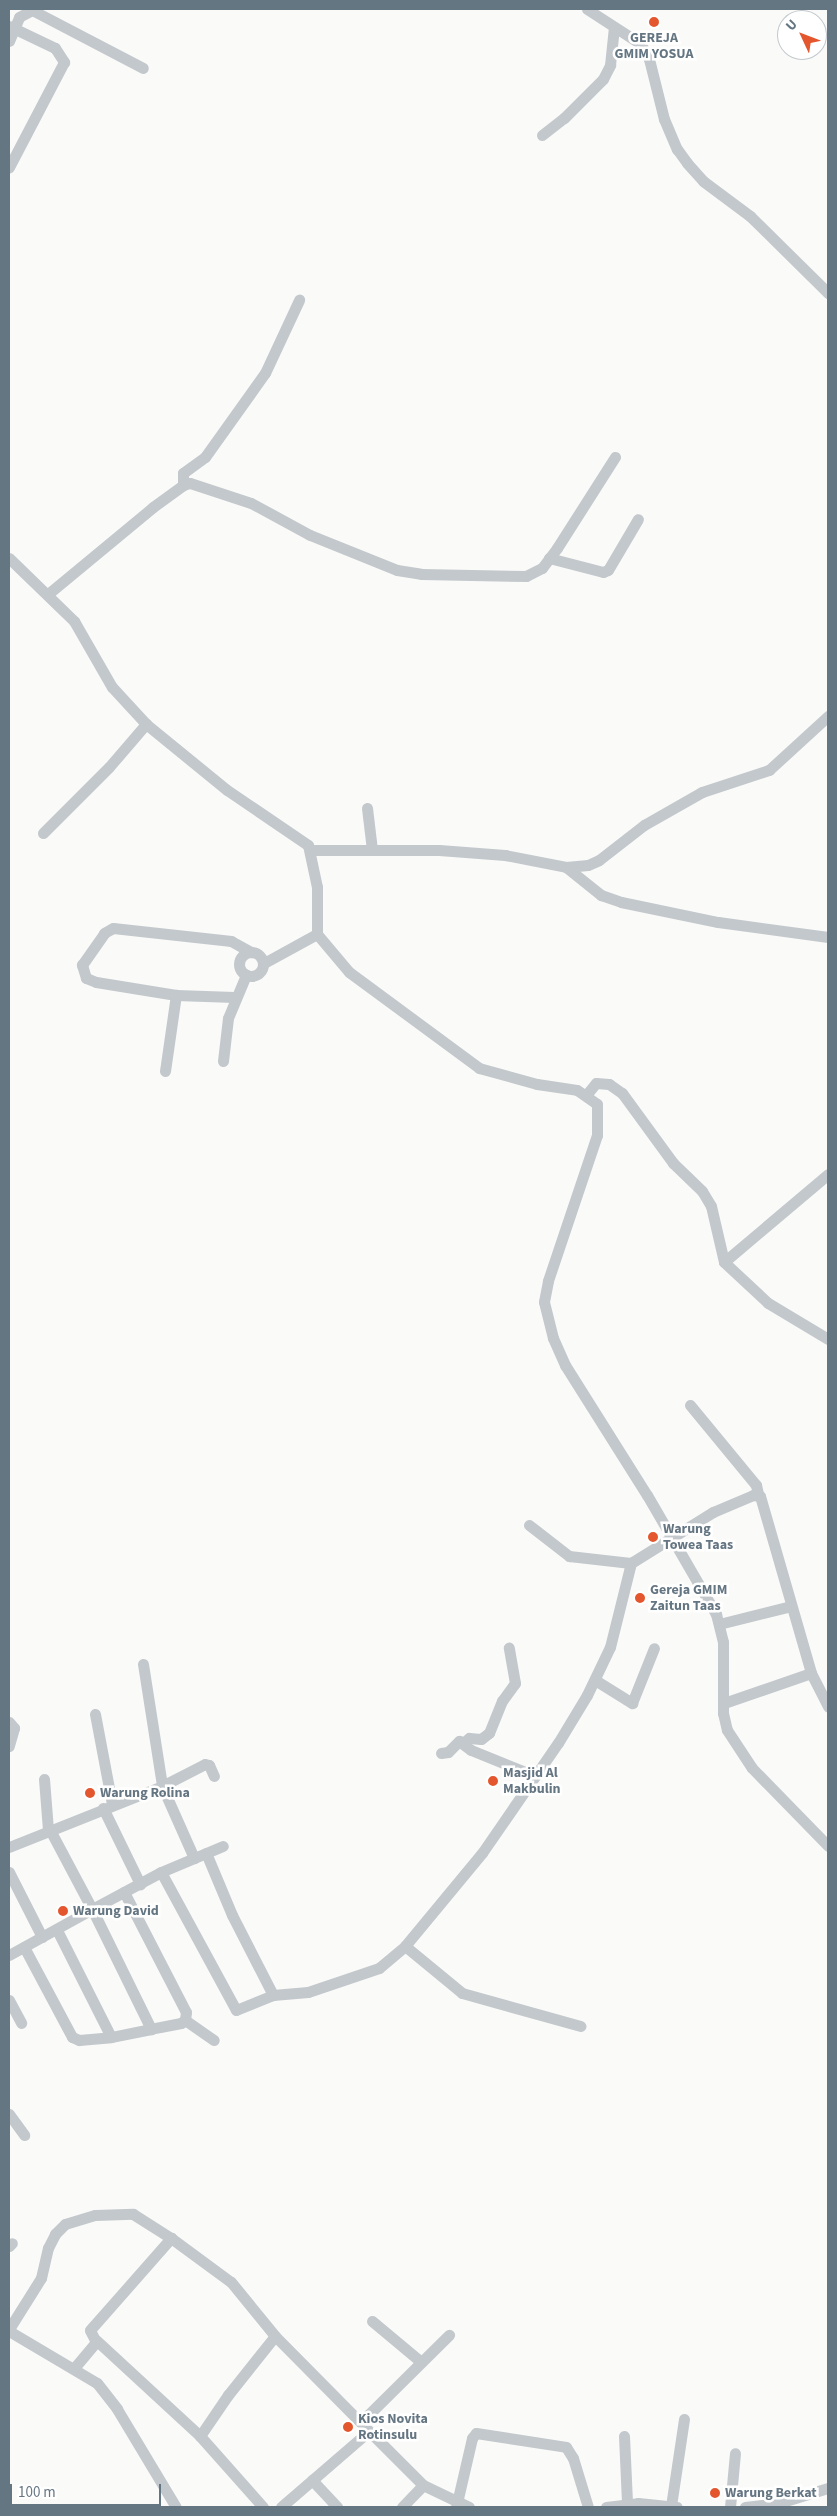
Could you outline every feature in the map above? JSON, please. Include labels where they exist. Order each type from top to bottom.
[{"type":"street","points":[[588,9],[614,29],[641,44],[649,59],[664,119],[676,149],[686,163],[703,181],[750,216],[828,293]]},
{"type":"street","points":[[9,40],[12,27],[24,12],[32,10],[143,68]]},
{"type":"street","points":[[9,167],[64,62],[55,48],[12,27]]},
{"type":"street","points":[[542,135],[564,118],[603,78],[610,65],[614,29]]},
{"type":"street","points":[[183,485],[183,473],[205,457],[265,373],[298,300]]},
{"type":"street","points":[[48,594],[183,485],[200,484],[251,503],[310,535],[397,570],[421,574],[526,576],[542,568],[550,558],[615,457]]},
{"type":"street","points":[[550,558],[603,572],[608,570],[638,519]]},
{"type":"street","points":[[9,558],[74,621],[112,687],[146,724],[219,784],[311,850],[372,850],[505,855],[566,867],[588,866],[599,860],[660,814],[702,792],[769,770],[828,716]]},
{"type":"street","points":[[43,833],[146,724]]},
{"type":"street","points":[[367,808],[372,850]]},
{"type":"street","points":[[311,850],[318,894],[318,934],[349,972],[479,1068],[587,1094],[597,1104],[599,1124],[553,1261],[544,1302],[547,1318],[565,1365],[673,1539],[719,1624],[727,1730],[746,1761],[828,1846]]},
{"type":"street","points":[[566,867],[601,895],[621,902],[718,922],[828,937]]},
{"type":"street","points":[[234,997],[176,995],[96,982],[86,978],[82,965],[104,932],[113,928],[231,941],[257,954],[264,963]]},
{"type":"street","points":[[246,975],[258,975],[264,963],[318,934]]},
{"type":"street","points":[[246,975],[239,965],[245,954],[251,952]]},
{"type":"street","points":[[223,1061],[228,1018],[234,997],[246,975]]},
{"type":"street","points":[[165,1070],[176,995]]},
{"type":"street","points":[[587,1094],[596,1083],[609,1084],[622,1092],[673,1163],[702,1191],[711,1206],[724,1262],[768,1303],[828,1339]]},
{"type":"street","points":[[724,1262],[828,1174]]},
{"type":"street","points":[[690,1405],[756,1485],[769,1522],[811,1673],[828,1707]]},
{"type":"street","points":[[529,1526],[569,1556],[631,1563],[673,1539],[713,1512],[758,1494]]},
{"type":"street","points":[[161,1872],[232,2006],[241,2009],[273,1995],[308,1992],[379,1968],[405,1946],[482,1853],[535,1776],[595,1680],[610,1647],[631,1563]]},
{"type":"street","points":[[719,1624],[791,1606]]},
{"type":"street","points":[[463,1743],[469,1738],[481,1739],[490,1733],[502,1701],[515,1682],[509,1648]]},
{"type":"street","points":[[595,1680],[632,1703],[654,1648]]},
{"type":"street","points":[[144,1664],[162,1786],[194,1858]]},
{"type":"street","points":[[724,1703],[811,1673]]},
{"type":"street","points":[[95,1714],[108,1806],[140,1884]]},
{"type":"street","points":[[9,1722],[14,1728],[9,1746]]},
{"type":"street","points":[[441,1753],[448,1752],[456,1742],[463,1743],[471,1750],[535,1776]]},
{"type":"street","points":[[9,1847],[162,1786],[204,1764],[209,1765],[214,1776]]},
{"type":"street","points":[[44,1779],[49,1830],[92,1909],[152,2029]]},
{"type":"street","points":[[9,1955],[161,1872],[223,1846]]},
{"type":"street","points":[[206,1853],[232,1915],[273,1995]]},
{"type":"street","points":[[9,1872],[42,1938]]},
{"type":"street","points":[[124,1892],[186,2012],[185,2020]]},
{"type":"street","points":[[57,1930],[111,2037]]},
{"type":"street","points":[[405,1946],[462,1993],[580,2026]]},
{"type":"street","points":[[24,1947],[72,2037],[79,2040],[111,2037],[185,2020],[214,2040]]},
{"type":"street","points":[[9,2000],[21,2023]]},
{"type":"street","points":[[9,2114],[24,2135]]},
{"type":"street","points":[[176,2507],[117,2409],[97,2383],[75,2367],[9,2330],[40,2278],[46,2253],[65,2224],[117,2213],[140,2217],[171,2238],[232,2282],[275,2336],[423,2485],[456,2505],[469,2507]]},
{"type":"street","points":[[171,2238],[115,2305],[90,2330],[96,2340],[200,2436],[263,2507]]},
{"type":"street","points":[[372,2321],[421,2362]]},
{"type":"street","points":[[361,2422],[448,2335]]},
{"type":"street","points":[[200,2436],[275,2336]]},
{"type":"street","points":[[75,2367],[96,2340]]},
{"type":"street","points":[[606,2507],[627,2504],[674,2507],[684,2419]]},
{"type":"street","points":[[281,2507],[369,2431]]},
{"type":"street","points":[[456,2505],[472,2438],[476,2433],[566,2447],[571,2453],[588,2507]]},
{"type":"street","points":[[624,2436],[627,2504]]},
{"type":"street","points":[[730,2507],[735,2452]]},
{"type":"street","points":[[318,2475],[337,2507]]},
{"type":"street","points":[[402,2507],[423,2485]]},
{"type":"street","points":[[745,2507],[780,2505],[828,2488]]},
{"type":"place","name":"GEREJA GMIM YOSUA","points":[[654,22]]},
{"type":"place","name":"Warung Towea Taas","points":[[653,1537]]},
{"type":"place","name":"Gereja GMIM Zaitun Taas","points":[[640,1598]]},
{"type":"place","name":"Masjid Al Makbulin","points":[[493,1781]]},
{"type":"place","name":"Warung Rolina","points":[[90,1793]]},
{"type":"place","name":"Warung David","points":[[63,1911]]},
{"type":"place","name":"Kios Novita Rotinsulu","points":[[348,2427]]},
{"type":"place","name":"Warung Berkat","points":[[715,2493]]}]
